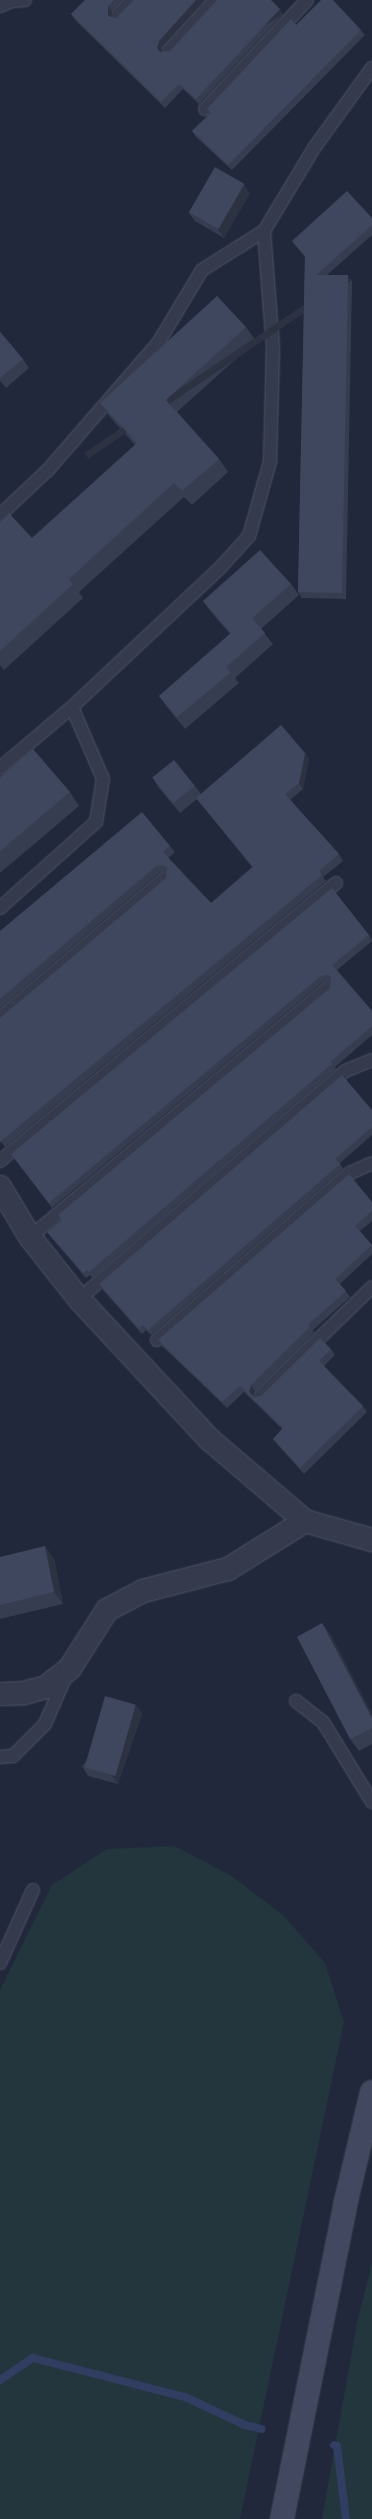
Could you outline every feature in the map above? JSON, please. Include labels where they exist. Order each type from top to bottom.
[{"type":"main road","points":[[282,2519],[346,2201],[372,2092]]},
{"type":"street","points":[[0,1187],[30,1237],[79,1299],[209,1439],[305,1521],[372,1540]]},
{"type":"street","points":[[0,1694],[24,1693],[46,1687],[70,1668],[107,1610],[143,1591],[228,1569],[305,1521]]},
{"type":"lane","points":[[0,6],[12,1],[25,0]]},
{"type":"lane","points":[[117,16],[132,0]]},
{"type":"lane","points":[[168,51],[215,0]]},
{"type":"lane","points":[[204,109],[307,0]]},
{"type":"lane","points":[[0,515],[48,470],[158,343],[202,270],[264,231],[314,148],[372,68]]},
{"type":"lane","points":[[0,768],[72,707],[219,569],[249,536],[270,462],[273,348],[264,231]]},
{"type":"lane","points":[[0,908],[96,822],[103,779],[72,707]]},
{"type":"lane","points":[[0,1018],[165,878]]},
{"type":"lane","points":[[0,1161],[336,883]]},
{"type":"lane","points":[[30,1237],[329,987]]},
{"type":"lane","points":[[79,1299],[345,1071],[372,1060]]},
{"type":"lane","points":[[157,1340],[350,1173],[372,1164]]},
{"type":"lane","points":[[260,1396],[372,1287]]},
{"type":"lane","points":[[0,1757],[13,1756],[45,1724],[70,1668]]},
{"type":"lane","points":[[296,1701],[323,1722],[372,1802]]},
{"type":"lane","points":[[0,1963],[33,1890]]},
{"type":"shaded area","points":[[174,1846],[230,1875],[283,1915],[325,1963],[344,2022],[240,2519],[0,2519],[0,1990],[52,1885],[107,1849]]},
{"type":"shaded area","points":[[372,2263],[372,2519],[322,2519],[357,2323]]},
{"type":"building","points":[[85,0],[114,0],[108,6],[108,16],[116,18],[134,0],[196,0],[159,41],[157,48],[160,52],[170,51],[217,0],[271,0],[280,9],[196,99],[179,84],[161,102],[71,14]]},
{"type":"building","points":[[321,0],[333,0],[361,30],[228,165],[192,131],[211,113],[207,109],[291,19],[296,25]]},
{"type":"building","points":[[215,167],[244,184],[218,229],[189,212]]},
{"type":"building","points":[[347,191],[372,218],[372,225],[316,275],[348,275],[342,593],[298,592],[305,256],[292,241]]},
{"type":"building","points":[[217,296],[246,327],[166,400],[219,459],[182,491],[174,483],[69,579],[73,584],[0,651],[0,522],[9,513],[32,538],[137,443],[100,403]]},
{"type":"building","points":[[0,332],[23,359],[0,378]]},
{"type":"building","points":[[260,550],[291,584],[252,618],[265,633],[226,667],[231,672],[177,717],[159,696],[231,633],[203,601]]},
{"type":"building","points":[[281,725],[305,753],[299,783],[285,794],[339,854],[319,871],[322,875],[1,1141],[0,1018],[166,878],[167,867],[163,865],[156,866],[0,999],[0,931],[142,812],[170,846],[163,852],[211,903],[253,867],[196,798]]},
{"type":"building","points":[[33,749],[70,792],[0,851],[0,777]]},
{"type":"building","points":[[174,760],[195,786],[173,803],[152,778]]},
{"type":"building","points":[[332,888],[369,935],[332,965],[372,1011],[372,1026],[331,1061],[332,1064],[89,1272],[87,1270],[83,1273],[47,1232],[62,1220],[58,1215],[330,988],[331,977],[328,975],[321,976],[49,1203],[11,1154]]},
{"type":"building","points":[[342,1075],[372,1110],[372,1127],[335,1159],[340,1164],[148,1330],[143,1325],[139,1329],[99,1284]]},
{"type":"building","points":[[349,1174],[372,1202],[372,1211],[355,1226],[372,1245],[335,1279],[346,1291],[308,1325],[310,1327],[251,1385],[249,1392],[254,1397],[261,1396],[320,1338],[331,1349],[319,1361],[363,1406],[300,1468],[273,1439],[283,1428],[240,1386],[222,1402],[158,1340]]},
{"type":"building","points":[[45,1546],[54,1592],[0,1605],[0,1557]]},
{"type":"building","points":[[322,1623],[372,1718],[372,1728],[350,1739],[297,1637]]},
{"type":"building","points":[[105,1696],[136,1705],[115,1776],[85,1767]]},
{"type":"waterway","points":[[0,2380],[33,2358],[185,2397],[245,2425],[262,2429]]},
{"type":"waterway","points":[[334,2445],[337,2446],[346,2519]]}]
